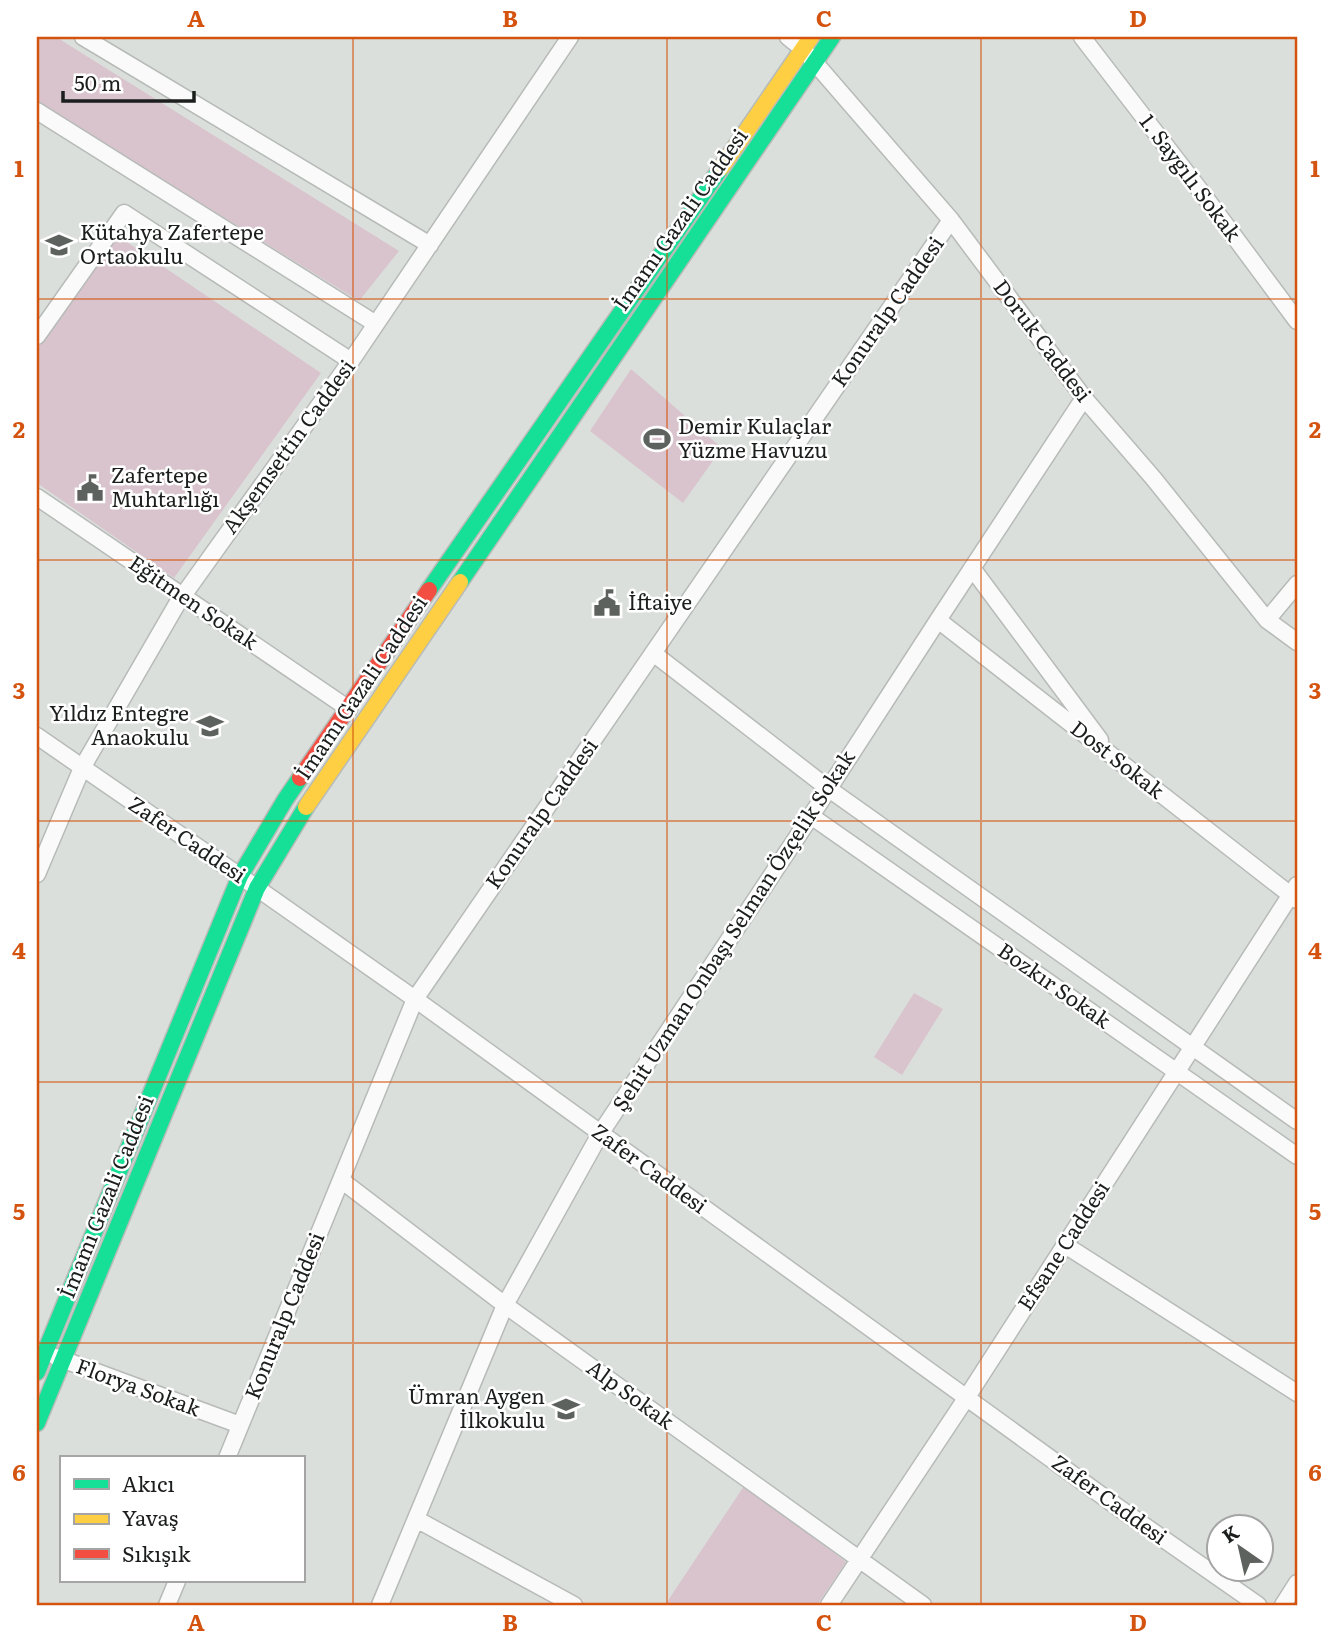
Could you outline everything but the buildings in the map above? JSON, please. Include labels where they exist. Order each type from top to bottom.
[{"type":"main road","name":"İmamı Gazali Caddesi","points":[[37,1423],[257,888],[303,811],[832,37]]},
{"type":"main road","name":"İmamı Gazali Caddesi","points":[[37,1372],[41,1350],[240,876],[285,800],[807,43]]},
{"type":"street","points":[[83,37],[430,245]]},
{"type":"street","name":"Akşemsettin Caddesi","points":[[37,874],[82,768],[183,596],[351,361],[570,37]]},
{"type":"street","name":"Doruk Caddesi","points":[[788,37],[807,43],[814,64],[951,220],[1084,398],[1154,479],[1267,620],[1297,642]]},
{"type":"street","name":"1. Saygılı Sokak","points":[[1082,37],[1297,321]]},
{"type":"street","points":[[37,111],[376,324]]},
{"type":"street","points":[[37,336],[124,213],[351,361]]},
{"type":"street","name":"Konuralp Caddesi","points":[[228,1456],[415,999],[951,220]]},
{"type":"street","name":"Şehit Uzman Onbaşı Selman Özçelik Sokak","points":[[380,1605],[505,1304],[600,1134],[1084,398]]},
{"type":"street","name":"Eğitmen Sokak","points":[[37,498],[349,709]]},
{"type":"street","points":[[972,568],[1113,757]]},
{"type":"street","points":[[1267,620],[1297,584]]},
{"type":"street","name":"Dost Sokak","points":[[938,620],[1113,757],[1295,893]]},
{"type":"street","name":"Bozkır Sokak","points":[[653,653],[829,789],[1297,1121]]},
{"type":"street","name":"Zafer Caddesi","points":[[37,736],[415,999],[1108,1500],[1258,1605]]},
{"type":"street","name":"Bozkır Sokak","points":[[811,816],[1297,1156]]},
{"type":"street","name":"Efsane Caddesi","points":[[829,1605],[1295,893]]},
{"type":"street","name":"Alp Sokak","points":[[341,1180],[505,1304],[923,1605]]},
{"type":"street","points":[[1065,1245],[1297,1393]]},
{"type":"street","name":"Florya Sokak","points":[[41,1350],[240,1425]]},
{"type":"street","points":[[416,1519],[574,1605]]},
{"type":"street","points":[[167,1605],[177,1582]]},
{"type":"street","points":[[1283,1605],[1297,1583]]},
{"type":"shaded area","points":[[37,37],[56,37],[399,251],[359,301],[37,102]]},
{"type":"shaded area","points":[[118,236],[321,373],[174,578],[37,483],[37,349]]},
{"type":"shaded area","name":"Demir Kulaçlar Yüzme Havuzu","points":[[631,369],[722,448],[683,503],[590,431]]},
{"type":"shaded area","points":[[914,993],[943,1009],[902,1075],[874,1057]]},
{"type":"shaded area","points":[[744,1486],[846,1562],[817,1605],[665,1605]]},
{"type":"traffic: fast","points":[[460,582],[832,37]]},
{"type":"traffic: fast","points":[[429,590],[721,168]]},
{"type":"traffic: fast","points":[[37,1372],[240,876],[300,778]]},
{"type":"traffic: fast","points":[[37,1423],[257,888],[306,807]]},
{"type":"traffic: slow","points":[[721,168],[811,37]]},
{"type":"traffic: slow","points":[[306,807],[460,582]]},
{"type":"traffic: jam","points":[[300,778],[429,590]]},
{"type":"place","name":"Kütahya Zafertepe Ortaokulu","points":[[59,245]]},
{"type":"place","name":"Demir Kulaçlar Yüzme Havuzu","points":[[657,439]]},
{"type":"place","name":"Zafertepe Muhtarlığı","points":[[90,488]]},
{"type":"place","name":"İftaiye","points":[[607,603]]},
{"type":"place","name":"Yıldız Entegre Anaokulu","points":[[210,726]]},
{"type":"place","name":"Ümran Aygen İlkokulu","points":[[566,1409]]}]
